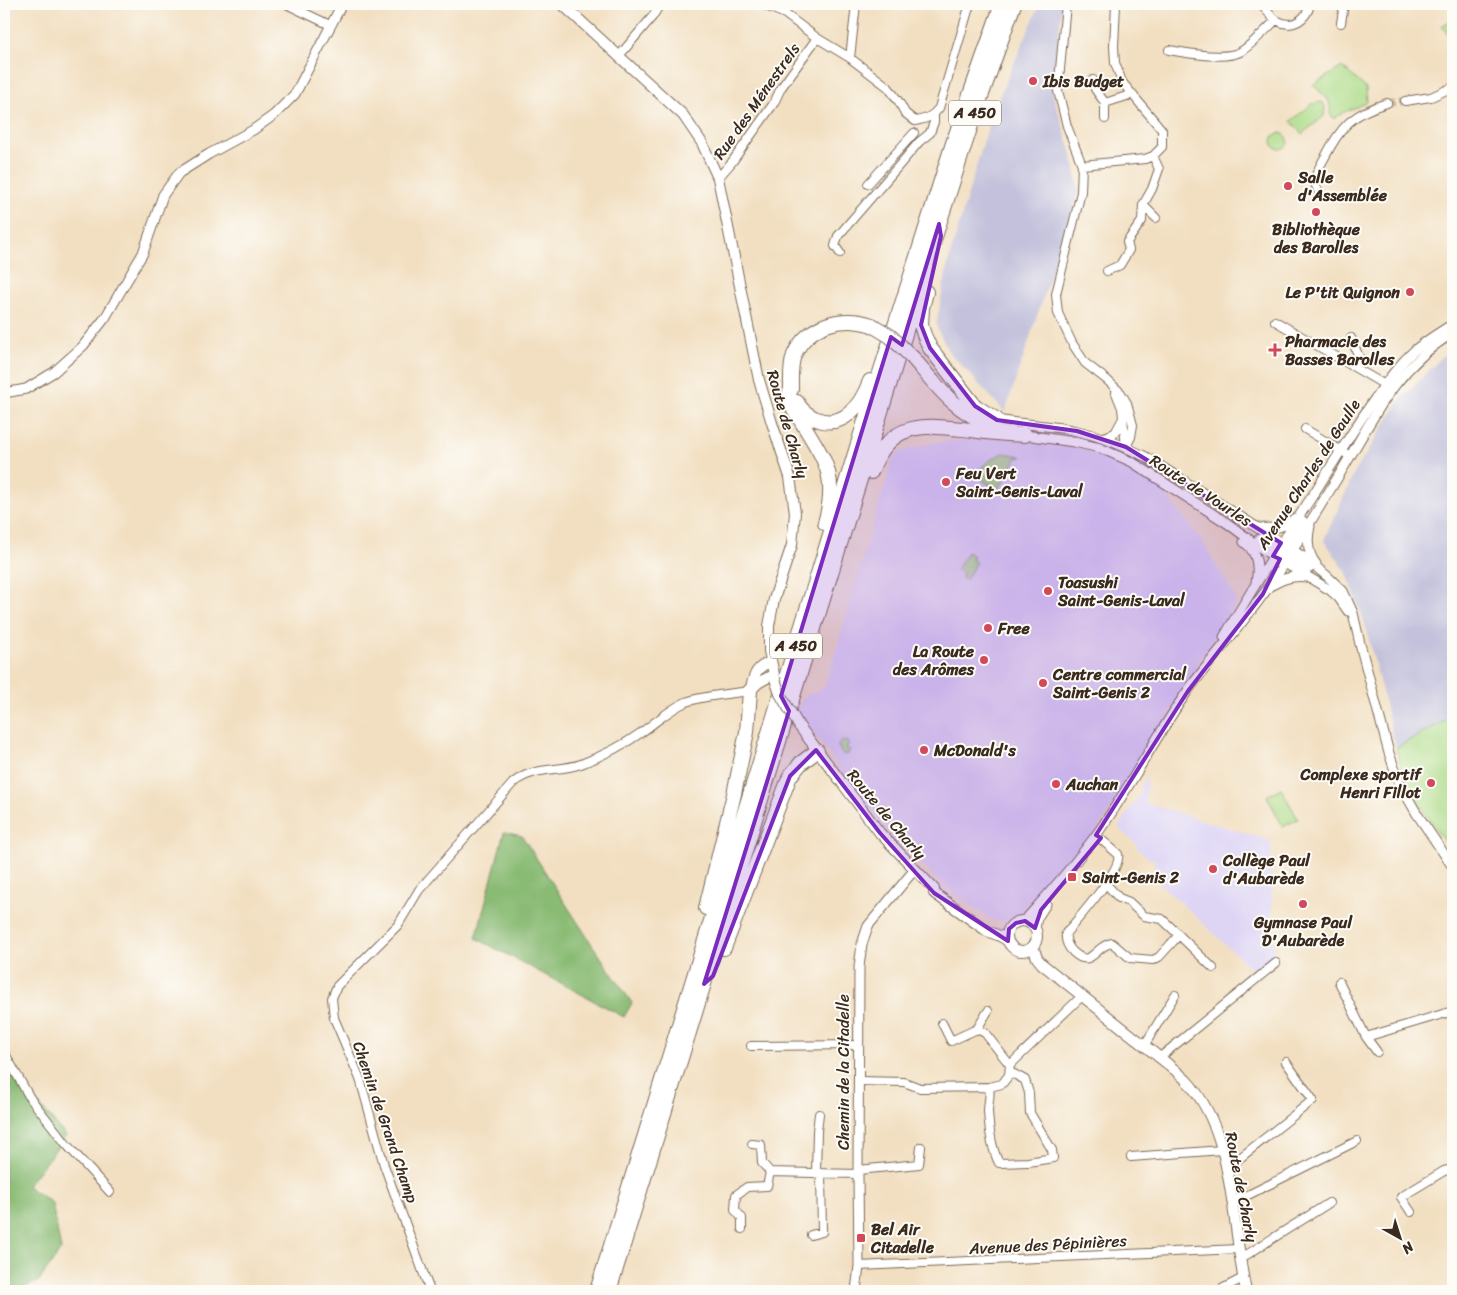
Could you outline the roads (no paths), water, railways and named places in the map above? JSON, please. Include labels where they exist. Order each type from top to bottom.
[{"type":"highway","name":"A 450","points":[[597,1291],[898,316],[953,143],[1002,4]]},
{"type":"highway","name":"A 450","points":[[609,1291],[939,224],[972,122],[1014,4]]},
{"type":"highway","points":[[939,224],[941,236],[922,308],[921,325],[930,348],[967,397],[992,421]]},
{"type":"highway","points":[[791,390],[798,405],[804,412],[818,420],[833,421],[848,415],[867,388],[890,320],[898,316]]},
{"type":"highway","points":[[812,594],[809,584],[829,509],[831,483],[824,458],[794,409],[789,396],[794,355],[801,345],[818,329],[839,321],[856,321],[872,325],[890,336],[913,358],[948,398],[961,409],[974,417],[992,421],[1025,435]]},
{"type":"highway","points":[[838,550],[847,541],[881,449],[899,434],[910,429],[926,426],[1025,435]]},
{"type":"highway","points":[[688,998],[684,988],[730,814],[747,732],[750,691]]},
{"type":"highway","points":[[704,984],[713,976],[790,776],[801,763],[817,751]]},
{"type":"main road","name":"Route de Charly","points":[[562,4],[683,115],[702,143],[718,178],[759,380],[790,477],[795,513],[792,545],[774,599],[769,626],[768,639],[771,662],[780,694],[788,710],[817,751],[880,833],[915,871],[934,889],[939,889],[989,926],[1000,928],[1016,923]]},
{"type":"main road","points":[[750,691],[757,670],[763,664],[771,662]]},
{"type":"main road","points":[[750,691],[758,683],[774,676]]},
{"type":"main road","name":"Route de Charly","points":[[934,889],[934,894],[987,931],[1008,941]]},
{"type":"main road","points":[[1016,923],[1029,923],[1035,928],[1037,938],[1033,946],[1023,951],[1014,949],[1008,941],[1008,933],[1016,923]]},
{"type":"main road","name":"Route de Charly","points":[[1033,946],[1037,958],[1042,964],[1187,1081],[1201,1099],[1211,1118],[1222,1150],[1232,1199],[1246,1291]]},
{"type":"main road","name":"Route de Charly","points":[[1023,951],[1037,969],[1057,984],[1081,997]]},
{"type":"street","points":[[286,4],[330,25]]},
{"type":"street","points":[[4,393],[26,389],[54,372],[83,346],[105,318],[143,253],[163,194],[179,173],[274,116],[295,94],[342,4]]},
{"type":"street","points":[[619,56],[660,4]]},
{"type":"street","points":[[761,4],[785,14],[817,38],[850,58],[888,87],[905,113],[915,121],[926,120],[934,115],[939,108],[970,4]]},
{"type":"street","points":[[850,58],[856,4]]},
{"type":"street","points":[[1066,4],[1058,91],[1082,165],[1081,192],[1056,294],[1058,313],[1072,343],[1085,363],[1120,393],[1127,403],[1133,425],[1131,437],[1126,447],[1113,451],[1100,448]]},
{"type":"street","points":[[1082,165],[1145,160],[1154,156],[1162,147],[1162,130],[1122,82],[1115,64],[1116,4]]},
{"type":"street","points":[[1262,4],[1276,20],[1283,24],[1296,23],[1307,13],[1310,4]]},
{"type":"street","points":[[1340,23],[1344,4]]},
{"type":"street","points":[[1169,50],[1230,56],[1241,52],[1276,20]]},
{"type":"street","name":"Rue des Ménestrels","points":[[718,178],[732,162],[774,103],[781,88],[817,38]]},
{"type":"street","points":[[1093,80],[1095,89],[1105,103],[1104,119]]},
{"type":"street","points":[[1405,101],[1431,97],[1453,87]]},
{"type":"street","points":[[1105,103],[1132,94]]},
{"type":"street","points":[[1319,193],[1315,182],[1318,171],[1342,128],[1356,117],[1387,103]]},
{"type":"street","points":[[840,253],[835,246],[838,236],[919,142],[930,133],[934,122],[934,115]]},
{"type":"street","points":[[915,121],[914,133],[919,142]]},
{"type":"street","points":[[868,184],[914,133]]},
{"type":"street","points":[[1107,271],[1120,265],[1130,250],[1127,242],[1142,221],[1143,205],[1152,189],[1159,169],[1154,156]]},
{"type":"street","points":[[1143,205],[1156,218]]},
{"type":"street","points":[[1275,321],[1388,387]]},
{"type":"street","name":"Avenue Charles de Gaulle","points":[[1212,659],[1255,584],[1312,519],[1374,415],[1401,364],[1415,350],[1453,324]]},
{"type":"street","name":"Avenue Charles de Gaulle","points":[[1283,553],[1301,513],[1358,423],[1388,387],[1416,360],[1453,333]]},
{"type":"street","points":[[1351,338],[1358,357],[1355,368]]},
{"type":"street","points":[[1111,385],[1122,408],[1126,447],[1132,462]]},
{"type":"street","points":[[1100,438],[1115,433],[1123,418]]},
{"type":"street","name":"Route de Vourles","points":[[992,421],[1077,431],[1126,447],[1160,466],[1256,528],[1312,578],[1330,590],[1339,598],[1357,632]]},
{"type":"street","points":[[1305,429],[1350,456]]},
{"type":"street","name":"Route de Vourles","points":[[1025,435],[1100,448],[1132,462],[1227,523],[1248,540],[1283,553]]},
{"type":"street","points":[[1160,466],[1166,484]]},
{"type":"street","points":[[1263,594],[1268,579],[1306,516],[1313,495]]},
{"type":"street","points":[[1256,528],[1269,529],[1283,526],[1301,513]]},
{"type":"street","points":[[1312,519],[1308,533],[1308,548],[1312,560],[1320,570]]},
{"type":"street","points":[[1227,523],[1237,537],[1252,549],[1257,568],[1255,584]]},
{"type":"street","points":[[1283,553],[1312,569],[1320,570]]},
{"type":"street","name":"Route de Vourles","points":[[1320,570],[1343,591],[1353,614],[1389,753],[1404,793],[1453,867]]},
{"type":"street","points":[[1263,594],[1275,583],[1285,579],[1297,576],[1312,578]]},
{"type":"street","name":"Avenue Charles de Gaulle","points":[[1035,928],[1041,910],[1099,836],[1188,691],[1263,594]]},
{"type":"street","name":"Chemin de Grand Champ","points":[[430,1291],[384,1165],[360,1079],[334,1018],[332,998],[337,986],[398,925],[419,890],[519,778],[527,774],[580,764],[620,746],[686,702],[750,691]]},
{"type":"street","points":[[1099,836],[1118,854],[1119,861],[1106,884],[1066,933],[1066,940],[1074,953],[1086,959],[1090,958],[1104,945],[1112,943],[1130,958],[1153,960],[1159,957],[1179,935]]},
{"type":"street","name":"Avenue Charles de Gaulle","points":[[1016,923],[1026,919],[1035,910],[1099,836]]},
{"type":"street","name":"Chemin de la Citadelle","points":[[856,1291],[859,1266],[859,967],[862,944],[868,926],[915,871]]},
{"type":"street","points":[[1106,884],[1119,898],[1128,902],[1144,916],[1162,919],[1213,968]]},
{"type":"street","points":[[1159,1058],[1276,963]]},
{"type":"street","points":[[1339,982],[1366,1037],[1378,1052]]},
{"type":"street","points":[[1144,1046],[1175,995]]},
{"type":"street","points":[[858,1081],[904,1082],[920,1088],[989,1087],[1002,1084],[1009,1075],[1010,1065],[1081,997]]},
{"type":"street","points":[[942,1023],[950,1041],[977,1029],[988,1011]]},
{"type":"street","points":[[1366,1037],[1453,1011]]},
{"type":"street","points":[[977,1029],[985,1033],[1010,1065]]},
{"type":"street","points":[[751,1046],[858,1045]]},
{"type":"street","points":[[4,1052],[30,1098],[67,1145],[110,1192]]},
{"type":"street","points":[[1226,1168],[1314,1100],[1286,1062]]},
{"type":"street","points":[[989,1087],[988,1110],[994,1153],[999,1163],[1028,1162],[1052,1158],[1052,1150],[1030,1113],[1029,1093],[1025,1080],[1014,1074],[1009,1075]]},
{"type":"street","points":[[811,1235],[822,1232],[817,1131],[819,1114]]},
{"type":"street","points":[[1232,1199],[1246,1196],[1357,1141]]},
{"type":"street","points":[[752,1144],[761,1145],[762,1163],[770,1172],[819,1173],[858,1172],[919,1164],[920,1147]]},
{"type":"street","points":[[1131,1157],[1222,1150]]},
{"type":"street","points":[[1411,1212],[1401,1197],[1444,1171],[1453,1169]]},
{"type":"street","points":[[742,1229],[742,1218],[735,1210],[736,1196],[747,1187],[767,1186],[770,1172]]},
{"type":"street","points":[[1240,1254],[1329,1203]]},
{"type":"street","name":"Avenue des Pépinières","points":[[859,1266],[1240,1254]]},
{"type":"street","points":[[1218,1291],[1243,1278]]},
{"type":"tunnel","points":[[1387,103],[1405,101]]},
{"type":"place","name":"Ibis Budget","points":[[1033,81]]},
{"type":"place","name":"Salle d'Assemblée","points":[[1288,186]]},
{"type":"place","name":"Bibliothèque des Barolles","points":[[1316,212]]},
{"type":"place","name":"Le P'tit Quignon","points":[[1410,292]]},
{"type":"place","name":"Pharmacie des Basses Barolles","points":[[1275,350]]},
{"type":"place","name":"Feu Vert Saint-Genis-Laval","points":[[946,482]]},
{"type":"place","name":"Toasushi Saint-Genis-Laval","points":[[1048,591]]},
{"type":"place","name":"Free","points":[[988,628]]},
{"type":"place","name":"La Route des Arômes","points":[[984,660]]},
{"type":"place","name":"Centre commercial Saint-Genis 2","points":[[1043,683]]},
{"type":"place","name":"McDonald's","points":[[924,750]]},
{"type":"place","name":"Complexe sportif Henri Fillot","points":[[1431,783]]},
{"type":"place","name":"Auchan","points":[[1056,784]]},
{"type":"place","name":"Collège Paul d'Aubarède","points":[[1213,869]]},
{"type":"place","name":"Saint-Genis 2","points":[[1072,877]]},
{"type":"place","name":"Gymnase Paul D'Aubarède","points":[[1303,904]]},
{"type":"place","name":"Bel Air Citadelle","points":[[861,1238]]}]
